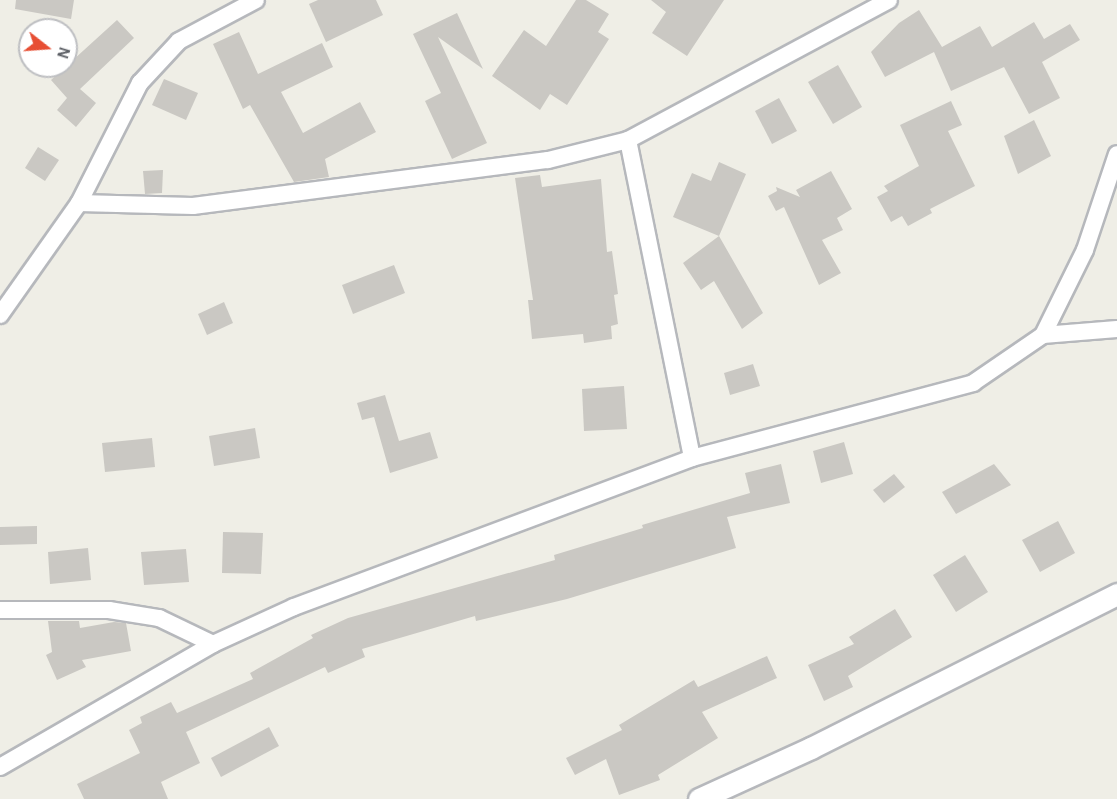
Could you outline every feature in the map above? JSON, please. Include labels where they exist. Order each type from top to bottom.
[{"type":"street","points":[[0,315],[79,203],[140,83],[179,41],[256,0]]},
{"type":"street","points":[[79,203],[193,206],[548,160],[628,140],[889,0]]},
{"type":"street","points":[[628,140],[692,459]]},
{"type":"street","points":[[0,768],[213,644],[294,607],[692,459],[973,383],[1043,335],[1086,250],[1117,154]]},
{"type":"street","points":[[1043,335],[1117,328]]},
{"type":"street","points":[[699,799],[811,748],[1117,594]]},
{"type":"street","points":[[0,610],[109,610],[159,618],[213,644]]},
{"type":"building","points":[[16,0],[74,0],[71,18],[15,9]]},
{"type":"building","points":[[318,0],[376,0],[383,15],[326,42],[309,4]]},
{"type":"building","points":[[576,0],[586,0],[609,14],[598,32],[609,39],[567,105],[550,94],[540,110],[492,76],[524,30],[546,46]]},
{"type":"building","points":[[651,0],[724,0],[687,56],[652,33],[666,12]]},
{"type":"building","points":[[919,10],[942,47],[980,26],[992,47],[1034,22],[1044,39],[1070,24],[1080,40],[1042,62],[1060,98],[1029,114],[1004,67],[951,91],[934,52],[885,77],[871,52],[899,23]]},
{"type":"building","points":[[457,13],[483,69],[438,37],[487,143],[452,159],[425,101],[441,93],[413,34]]},
{"type":"building","points":[[117,20],[134,38],[80,89],[96,103],[76,127],[57,110],[67,98],[51,80],[53,78],[78,78],[78,55]]},
{"type":"building","points":[[239,32],[258,74],[322,43],[333,67],[281,92],[303,133],[360,102],[376,132],[325,159],[329,177],[294,182],[250,105],[243,109],[213,44]]},
{"type":"building","points":[[838,65],[862,107],[833,124],[808,82]]},
{"type":"building","points":[[164,79],[198,93],[186,120],[152,105]]},
{"type":"building","points":[[779,98],[797,131],[772,144],[755,111]]},
{"type":"building","points":[[951,101],[962,125],[948,131],[975,186],[930,209],[932,213],[908,226],[902,216],[891,222],[877,197],[888,191],[884,186],[919,166],[900,125]]},
{"type":"building","points":[[1034,120],[1051,156],[1018,174],[1004,136]]},
{"type":"building","points":[[38,147],[59,160],[45,181],[25,168]]},
{"type":"building","points":[[719,162],[746,174],[719,236],[673,217],[692,173],[711,181]]},
{"type":"building","points":[[163,170],[162,193],[145,194],[143,171]]},
{"type":"building","points":[[831,171],[852,209],[837,218],[843,230],[822,240],[841,273],[819,285],[784,207],[776,211],[768,196],[777,191],[776,187],[800,197],[796,190]]},
{"type":"building","points":[[540,175],[542,187],[601,179],[607,252],[612,251],[618,294],[614,295],[618,324],[611,326],[612,339],[584,343],[583,334],[532,339],[528,300],[533,300],[515,178]]},
{"type":"building","points":[[719,236],[763,313],[742,329],[714,281],[701,290],[683,263]]},
{"type":"building","points":[[394,265],[405,293],[353,314],[342,285]]},
{"type":"building","points":[[224,302],[233,323],[207,335],[198,314]]},
{"type":"building","points":[[753,364],[760,386],[730,395],[724,373]]},
{"type":"building","points":[[624,386],[627,429],[584,431],[582,389]]},
{"type":"building","points":[[385,395],[399,441],[430,432],[438,458],[390,473],[374,417],[362,420],[357,403]]},
{"type":"building","points":[[255,428],[260,458],[214,466],[209,436]]},
{"type":"building","points":[[152,438],[155,467],[105,472],[102,443]]},
{"type":"building","points":[[844,442],[853,474],[821,483],[813,451]]},
{"type":"building","points":[[781,464],[790,503],[727,517],[736,548],[567,599],[476,621],[475,616],[362,649],[365,657],[328,673],[325,667],[186,732],[200,763],[161,782],[168,799],[84,799],[77,784],[140,753],[129,730],[142,723],[140,717],[171,702],[177,713],[253,679],[250,673],[313,638],[311,635],[348,618],[555,560],[554,555],[643,528],[642,525],[750,493],[745,473]]},
{"type":"building","points":[[994,464],[1011,485],[956,514],[942,492]]},
{"type":"building","points":[[894,474],[905,487],[884,503],[873,490]]},
{"type":"building","points":[[1058,521],[1075,553],[1040,572],[1022,540]]},
{"type":"building","points":[[37,526],[37,544],[0,545],[0,527]]},
{"type":"building","points":[[223,532],[263,533],[261,574],[222,573]]},
{"type":"building","points":[[88,548],[91,580],[50,584],[48,552]]},
{"type":"building","points":[[186,549],[189,582],[144,585],[141,552]]},
{"type":"building","points":[[965,555],[988,592],[956,612],[933,575]]},
{"type":"building","points":[[895,609],[912,637],[848,676],[853,687],[824,701],[808,665],[854,644],[849,637]]},
{"type":"building","points":[[48,621],[79,621],[80,628],[114,622],[126,623],[131,651],[82,660],[86,667],[57,680],[46,655],[52,652]]},
{"type":"building","points":[[767,656],[777,678],[702,712],[718,738],[658,775],[660,780],[619,795],[606,759],[575,775],[566,758],[622,730],[619,725],[694,680],[698,687]]},
{"type":"building","points":[[269,727],[279,746],[221,777],[211,758]]}]
